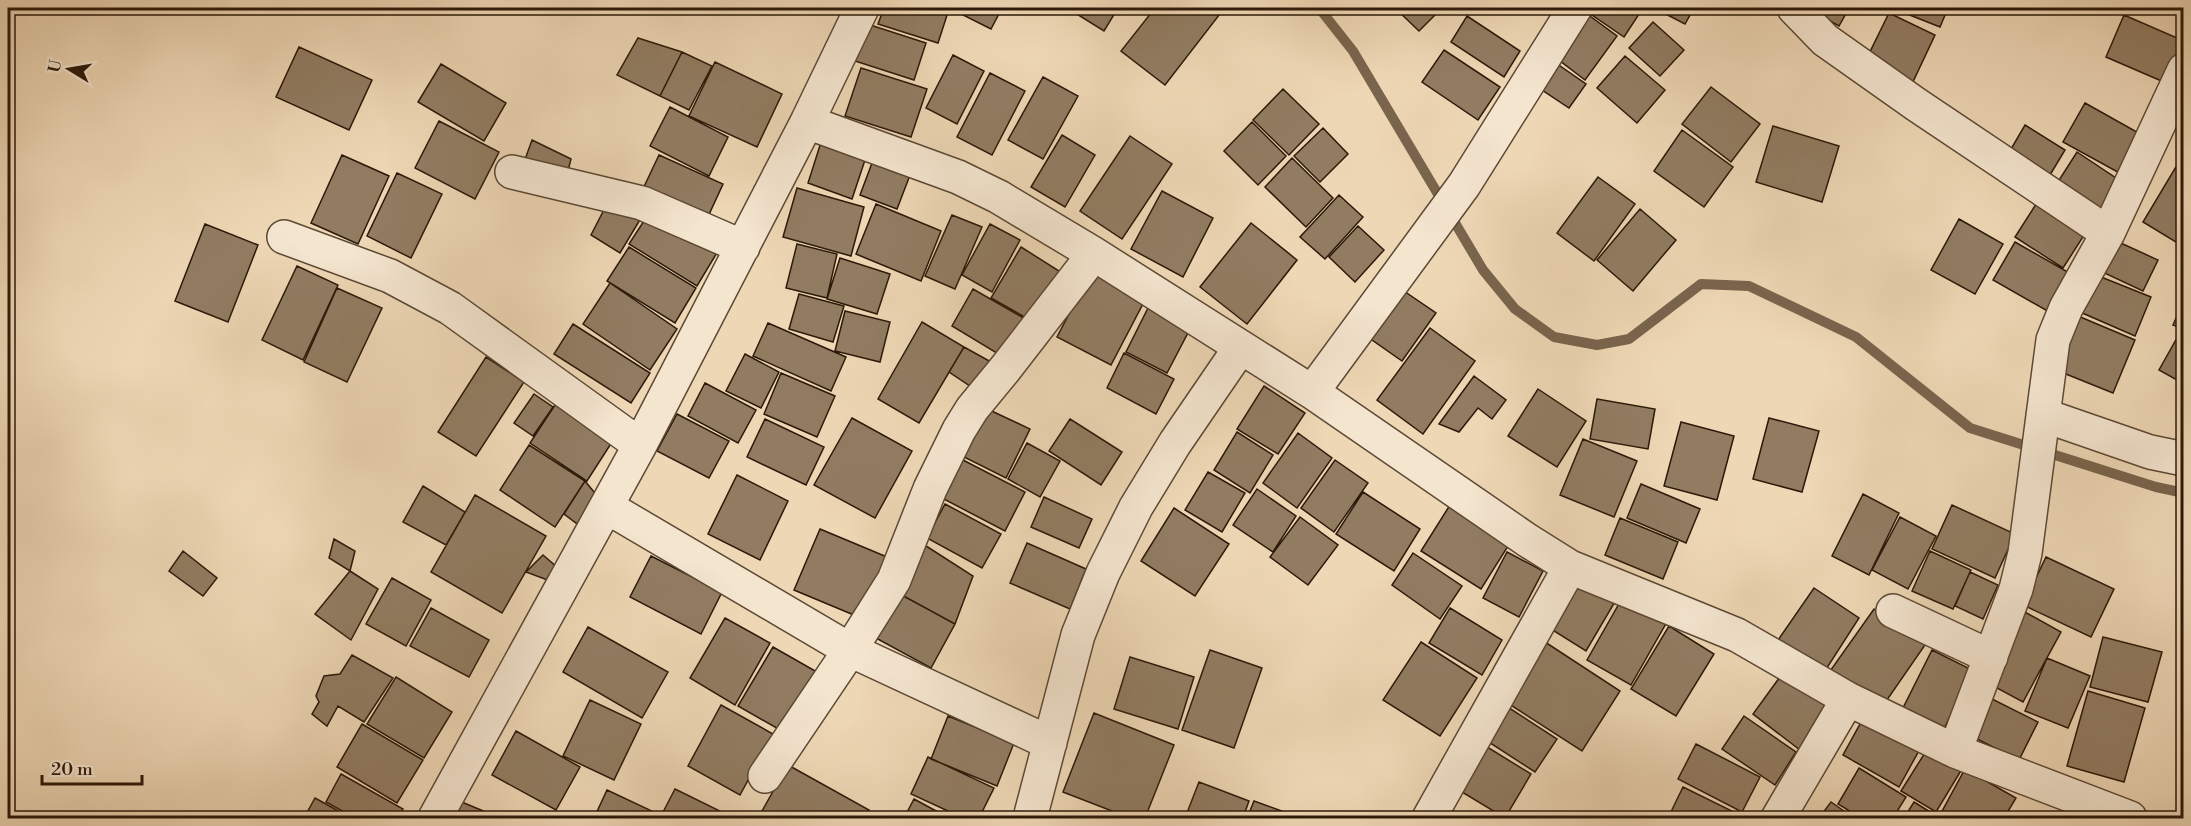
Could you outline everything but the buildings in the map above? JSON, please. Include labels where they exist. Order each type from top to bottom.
[{"type":"street","points":[[435,819],[640,445],[744,247],[862,8]]},
{"type":"street","points":[[1312,392],[1464,185],[1575,8]]},
{"type":"street","points":[[1794,8],[1825,40],[1926,112],[2108,233]]},
{"type":"street","points":[[1955,751],[1991,657],[2025,553],[2049,360],[2059,324],[2108,233],[2184,70]]},
{"type":"street","points":[[807,122],[958,177],[999,197],[1094,254],[1312,392],[1570,567],[1737,635],[1848,699],[1955,751],[2130,819]]},
{"type":"street","points":[[512,172],[642,203],[744,247]]},
{"type":"street","points":[[284,237],[390,276],[450,308],[640,445]]},
{"type":"street","points":[[765,776],[894,580],[930,489],[972,409],[1094,254]]},
{"type":"street","points":[[1030,819],[1077,635],[1103,573],[1153,480],[1240,348]]},
{"type":"street","points":[[2042,421],[2150,452],[2184,459]]},
{"type":"street","points":[[607,507],[850,650],[1050,743]]},
{"type":"street","points":[[1429,819],[1570,567]]},
{"type":"street","points":[[1893,611],[1991,657]]},
{"type":"street","points":[[1778,819],[1848,699]]},
{"type":"waterway","points":[[1319,8],[1353,51],[1483,270],[1515,309],[1554,337],[1597,345],[1629,339],[1701,284],[1749,286],[1856,337],[1970,428],[2156,487],[2184,493]]}]
